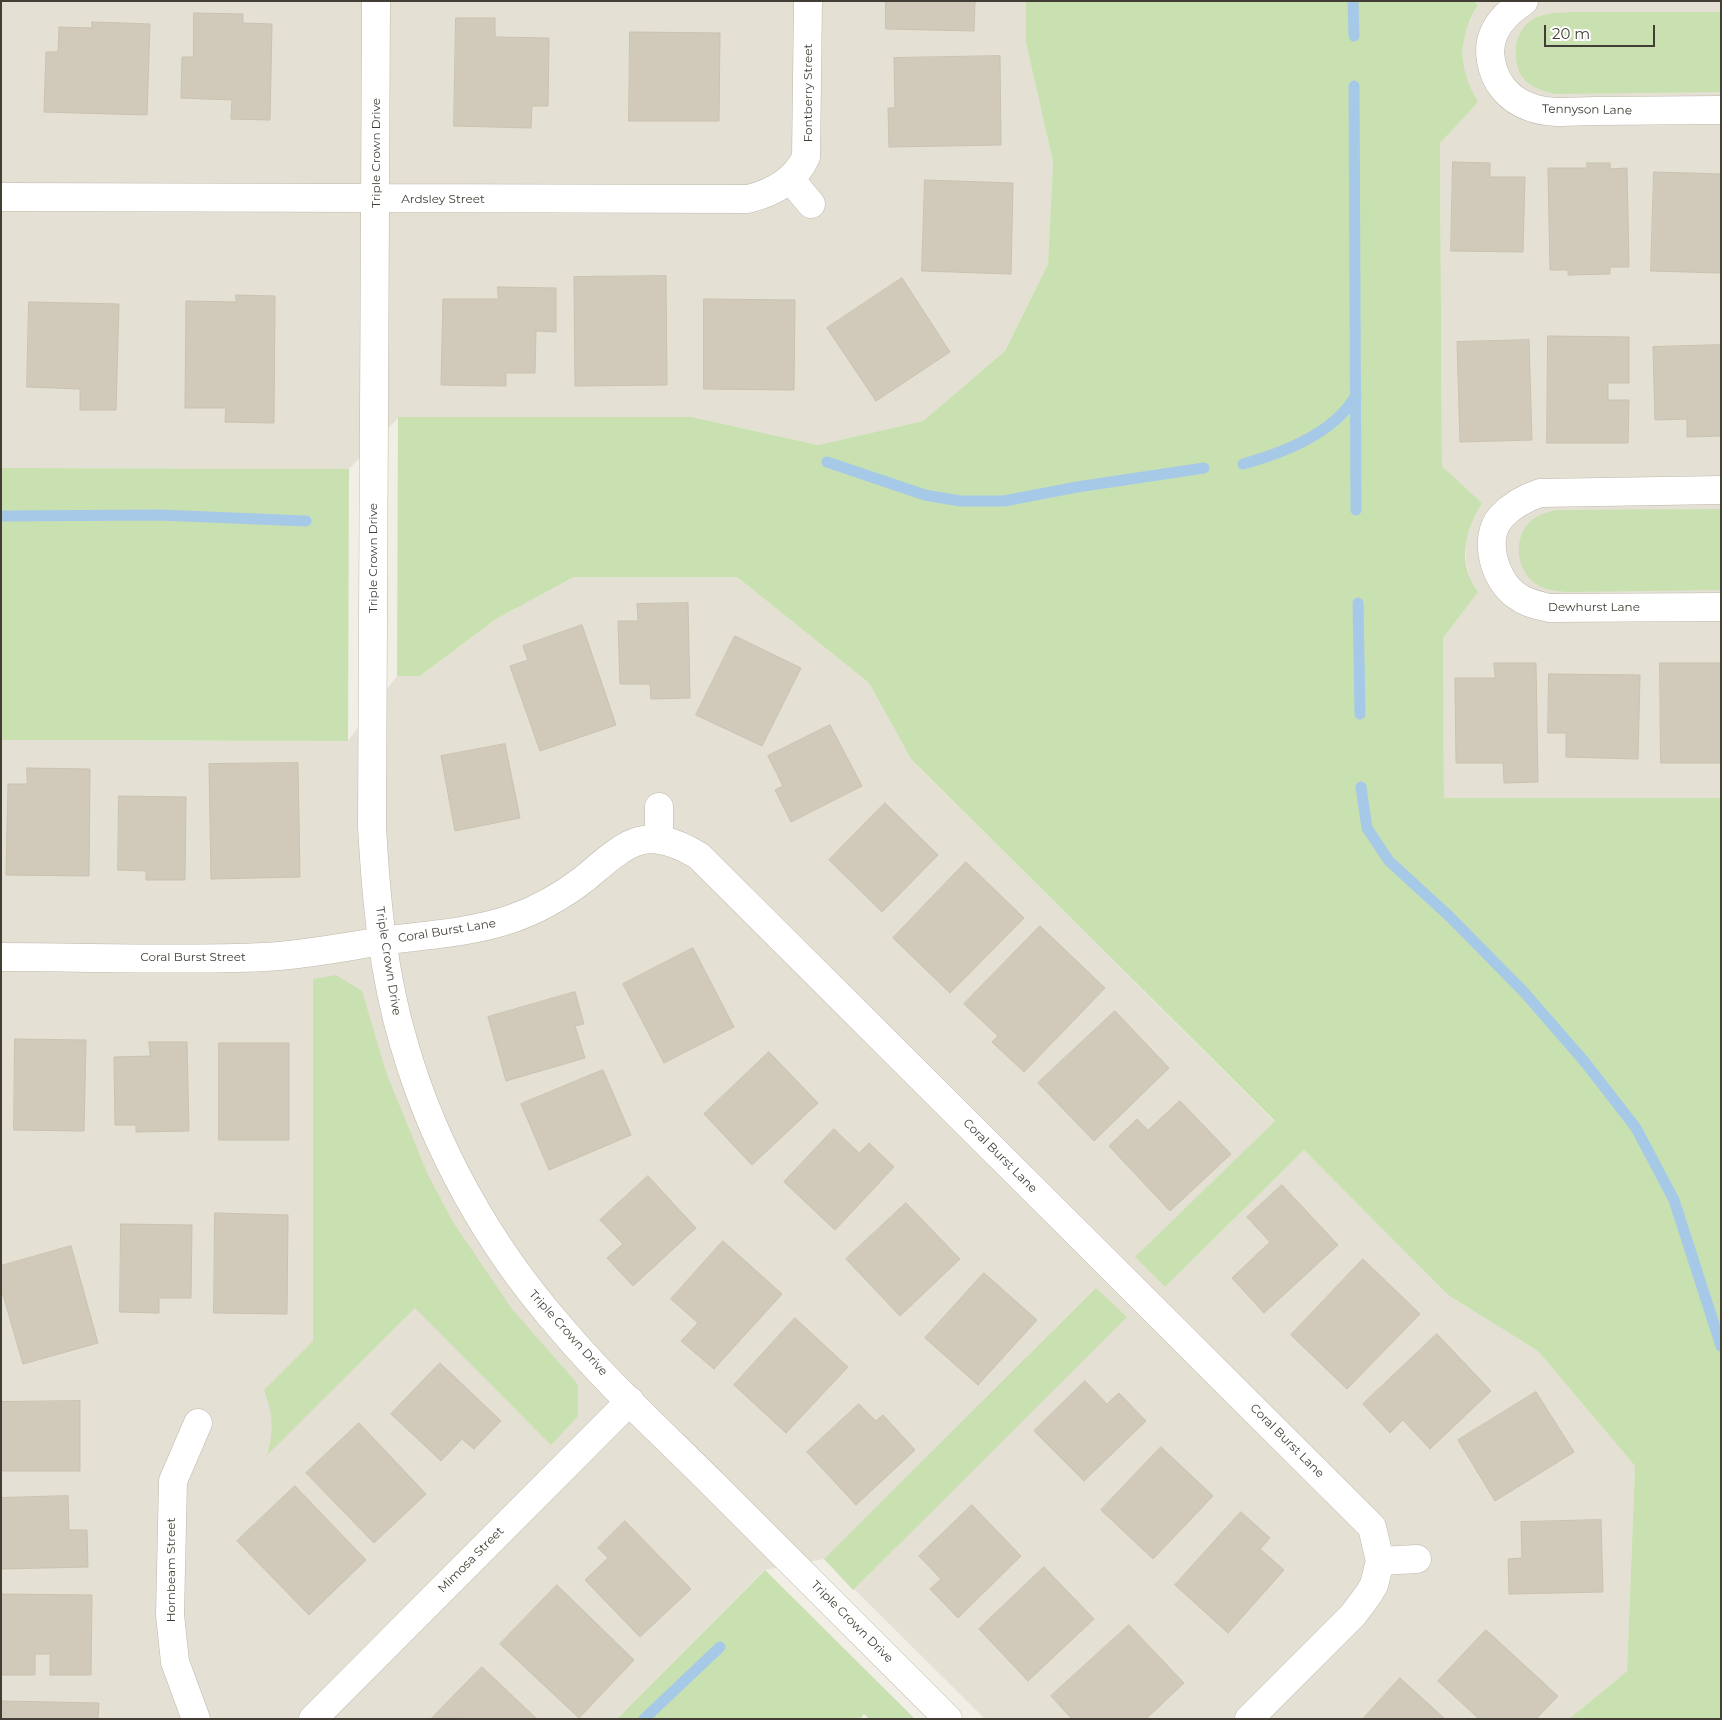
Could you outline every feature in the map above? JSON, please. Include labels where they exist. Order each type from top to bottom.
[{"type":"street","name":"Triple Crown Drive","points":[[376,1],[371,783],[374,860],[383,941],[391,992],[404,1046],[429,1113],[463,1187],[482,1220],[525,1284],[569,1338],[630,1401],[948,1719]]},
{"type":"street","name":"Fontberry Street","points":[[790,179],[801,168],[808,145],[808,1]]},
{"type":"street","name":"Tennyson Lane","points":[[1524,1],[1510,11],[1499,23],[1492,38],[1490,54],[1492,69],[1497,81],[1505,91],[1520,103],[1549,111],[1721,110]]},
{"type":"street","name":"Ardsley Street","points":[[1,197],[376,200],[748,199],[764,195],[790,179]]},
{"type":"street","points":[[790,179],[811,204]]},
{"type":"street","name":"Dewhurst Lane","points":[[1721,490],[1540,493],[1513,506],[1500,519],[1493,534],[1497,574],[1506,588],[1517,597],[1534,604],[1549,608],[1721,607]]},
{"type":"street","points":[[659,807],[659,839]]},
{"type":"street","name":"Coral Burst Lane","points":[[383,941],[484,926],[511,919],[561,895],[616,851],[642,840],[659,839],[688,849],[710,867],[1366,1518],[1375,1534],[1380,1561],[1374,1586],[1366,1600],[1249,1719]]},
{"type":"street","name":"Coral Burst Street","points":[[1,957],[266,957],[383,941]]},
{"type":"street","name":"Mimosa Street","points":[[313,1719],[630,1401]]},
{"type":"street","name":"Hornbeam Street","points":[[196,1719],[189,1704],[176,1662],[170,1607],[173,1481],[198,1423]]},
{"type":"street","points":[[1380,1561],[1416,1559]]},
{"type":"shaded area","points":[[1,1],[1026,1],[1026,43],[1053,162],[1048,264],[1005,351],[923,421],[818,445],[692,417],[399,417],[349,469],[1,468]]},
{"type":"shaded area","points":[[1474,1],[1721,1],[1721,798],[1444,799],[1443,638],[1477,592],[1471,583],[1466,562],[1465,539],[1471,520],[1482,503],[1442,466],[1440,142],[1477,102],[1468,85],[1463,67],[1463,36],[1478,5]]},
{"type":"shaded area","points":[[574,577],[737,577],[869,683],[911,759],[1275,1122],[1136,1257],[1165,1287],[1304,1150],[1448,1295],[1538,1351],[1635,1466],[1627,1671],[1569,1719],[985,1719],[824,1559],[764,1570],[617,1719],[1,1719],[1,740],[348,741],[397,676],[420,676],[496,619]]},
{"type":"green space","points":[[1026,1],[1474,1],[1478,5],[1466,30],[1463,54],[1467,77],[1478,102],[1440,143],[1442,466],[1482,503],[1471,525],[1465,547],[1467,570],[1478,592],[1443,638],[1444,798],[1721,798],[1721,1719],[1569,1719],[1627,1671],[1635,1466],[1538,1351],[1448,1295],[1304,1150],[1165,1287],[1135,1257],[1275,1121],[911,759],[869,683],[737,577],[574,577],[496,619],[420,676],[397,676],[398,417],[692,417],[818,445],[923,421],[1005,351],[1048,264],[1053,162],[1026,43]]},
{"type":"green space","points":[[1721,12],[1721,92],[1555,94],[1537,88],[1525,80],[1517,67],[1516,48],[1520,33],[1524,26],[1540,16],[1551,13]]},
{"type":"green space","points":[[1,468],[349,469],[348,741],[1,740]]},
{"type":"green space","points":[[1721,509],[1721,590],[1558,591],[1536,584],[1529,578],[1521,562],[1519,544],[1521,535],[1526,527],[1535,518],[1557,510]]},
{"type":"green space","points":[[336,975],[362,991],[387,1075],[428,1175],[453,1222],[512,1309],[578,1386],[578,1416],[551,1445],[415,1308],[267,1455],[271,1439],[272,1422],[264,1390],[313,1341],[313,979]]},
{"type":"green space","points":[[1096,1288],[1127,1317],[853,1590],[824,1559]]},
{"type":"green space","points":[[765,1570],[915,1719],[869,1719],[864,1714],[860,1719],[617,1719]]},
{"type":"building","points":[[886,1],[975,1],[974,31],[886,29]]},
{"type":"building","points":[[194,13],[243,14],[243,23],[272,24],[270,120],[231,119],[232,100],[181,98],[182,57],[193,57]]},
{"type":"building","points":[[456,18],[495,18],[495,37],[549,38],[548,106],[532,106],[531,128],[454,126]]},
{"type":"building","points":[[92,22],[150,24],[147,115],[44,112],[46,52],[58,52],[59,27],[92,28]]},
{"type":"building","points":[[630,32],[720,33],[719,121],[629,121]]},
{"type":"building","points":[[1000,56],[1001,145],[889,147],[888,108],[895,108],[894,58]]},
{"type":"building","points":[[1453,162],[1490,163],[1490,177],[1525,177],[1523,252],[1451,251]]},
{"type":"building","points":[[1587,163],[1610,163],[1610,169],[1627,168],[1629,267],[1610,267],[1610,274],[1568,275],[1568,270],[1550,270],[1548,168],[1587,168]]},
{"type":"building","points":[[1654,172],[1721,174],[1721,273],[1651,271]]},
{"type":"building","points":[[925,180],[1013,183],[1011,274],[922,271]]},
{"type":"building","points":[[666,276],[667,385],[575,386],[574,277]]},
{"type":"building","points":[[902,278],[950,352],[876,401],[827,328]]},
{"type":"building","points":[[498,287],[556,288],[556,332],[536,331],[535,373],[506,373],[506,386],[441,385],[443,299],[498,299]]},
{"type":"building","points":[[236,295],[275,296],[274,423],[225,422],[226,408],[185,408],[186,301],[236,302]]},
{"type":"building","points":[[704,299],[795,300],[794,390],[704,389]]},
{"type":"building","points":[[29,302],[119,304],[116,410],[80,410],[80,389],[27,387]]},
{"type":"building","points":[[1548,336],[1629,337],[1629,383],[1608,383],[1608,400],[1629,400],[1628,443],[1547,443]]},
{"type":"building","points":[[1529,340],[1532,440],[1460,442],[1457,342]]},
{"type":"building","points":[[1721,345],[1721,436],[1687,437],[1687,419],[1655,420],[1653,347]]},
{"type":"building","points":[[688,603],[690,698],[651,699],[650,684],[620,684],[618,621],[638,621],[637,604]]},
{"type":"building","points":[[582,625],[616,725],[540,751],[510,666],[528,660],[523,646]]},
{"type":"building","points":[[735,636],[801,668],[762,746],[696,715]]},
{"type":"building","points":[[1494,663],[1536,663],[1538,782],[1504,783],[1503,763],[1456,763],[1455,678],[1495,678]]},
{"type":"building","points":[[1660,663],[1721,663],[1721,763],[1661,763]]},
{"type":"building","points":[[1549,674],[1640,675],[1638,759],[1566,757],[1566,733],[1548,733]]},
{"type":"building","points":[[830,725],[862,786],[791,822],[775,790],[783,786],[768,756]]},
{"type":"building","points":[[505,744],[520,818],[455,831],[441,756]]},
{"type":"building","points":[[298,763],[300,877],[211,879],[209,764]]},
{"type":"building","points":[[27,768],[90,769],[89,876],[6,875],[8,784],[27,784]]},
{"type":"building","points":[[119,796],[186,797],[185,880],[146,880],[146,871],[118,870]]},
{"type":"building","points":[[885,803],[938,855],[882,912],[829,860]]},
{"type":"building","points":[[966,862],[1024,918],[950,993],[893,938]]},
{"type":"building","points":[[1040,926],[1105,988],[1024,1072],[992,1042],[998,1036],[964,1004]]},
{"type":"building","points":[[693,948],[734,1027],[664,1063],[623,984]]},
{"type":"building","points":[[575,992],[584,1024],[575,1026],[585,1058],[506,1081],[488,1017]]},
{"type":"building","points":[[1115,1011],[1169,1068],[1094,1141],[1038,1083]]},
{"type":"building","points":[[15,1039],[86,1040],[84,1131],[14,1130]]},
{"type":"building","points":[[149,1042],[187,1042],[189,1131],[136,1132],[136,1125],[115,1125],[114,1057],[150,1056]]},
{"type":"building","points":[[219,1043],[289,1043],[289,1140],[219,1140]]},
{"type":"building","points":[[769,1052],[818,1103],[752,1165],[704,1114]]},
{"type":"building","points":[[603,1070],[631,1135],[549,1170],[521,1104]]},
{"type":"building","points":[[1180,1101],[1231,1154],[1170,1211],[1109,1146],[1137,1119],[1148,1130]]},
{"type":"building","points":[[834,1129],[859,1153],[869,1143],[894,1167],[835,1230],[784,1182]]},
{"type":"building","points":[[648,1176],[696,1228],[633,1286],[607,1258],[623,1244],[600,1220]]},
{"type":"building","points":[[1282,1185],[1338,1245],[1264,1313],[1232,1278],[1270,1242],[1247,1217]]},
{"type":"building","points":[[906,1203],[960,1259],[900,1316],[846,1259]]},
{"type":"building","points":[[215,1213],[288,1215],[287,1314],[214,1313]]},
{"type":"building","points":[[121,1224],[192,1225],[191,1298],[159,1298],[159,1313],[120,1312]]},
{"type":"building","points":[[723,1241],[782,1294],[714,1369],[681,1341],[698,1323],[671,1299]]},
{"type":"building","points":[[71,1246],[98,1343],[23,1364],[1,1288],[1,1266]]},
{"type":"building","points":[[1363,1259],[1420,1314],[1347,1389],[1291,1335]]},
{"type":"building","points":[[984,1273],[1037,1320],[978,1385],[925,1338]]},
{"type":"building","points":[[795,1318],[848,1367],[786,1433],[734,1385]]},
{"type":"building","points":[[1437,1334],[1491,1391],[1430,1449],[1403,1420],[1390,1433],[1363,1404]]},
{"type":"building","points":[[440,1363],[501,1421],[474,1449],[462,1439],[441,1461],[391,1414]]},
{"type":"building","points":[[1085,1381],[1107,1404],[1119,1393],[1146,1421],[1084,1481],[1034,1431]]},
{"type":"building","points":[[1536,1392],[1574,1452],[1495,1501],[1458,1440]]},
{"type":"building","points":[[80,1401],[80,1471],[1,1471],[1,1402]]},
{"type":"building","points":[[859,1404],[876,1421],[883,1415],[915,1450],[856,1505],[807,1452]]},
{"type":"building","points":[[359,1423],[426,1494],[374,1543],[306,1473]]},
{"type":"building","points":[[1161,1447],[1213,1496],[1153,1559],[1101,1510]]},
{"type":"building","points":[[295,1486],[366,1560],[309,1615],[237,1541]]},
{"type":"building","points":[[68,1496],[69,1530],[87,1530],[88,1567],[1,1569],[1,1498]]},
{"type":"building","points":[[972,1505],[1021,1556],[958,1618],[930,1589],[941,1579],[919,1556]]},
{"type":"building","points":[[1241,1512],[1270,1538],[1260,1549],[1284,1570],[1228,1633],[1175,1585]]},
{"type":"building","points":[[1601,1520],[1603,1592],[1509,1594],[1508,1559],[1522,1558],[1521,1522]]},
{"type":"building","points":[[625,1521],[691,1589],[640,1637],[585,1580],[608,1558],[598,1548]]},
{"type":"building","points":[[1044,1567],[1094,1619],[1028,1681],[979,1629]]},
{"type":"building","points":[[557,1585],[634,1660],[579,1718],[500,1644]]},
{"type":"building","points":[[1,1594],[92,1595],[91,1675],[50,1675],[50,1654],[35,1654],[35,1675],[1,1675]]},
{"type":"building","points":[[1129,1625],[1184,1683],[1146,1719],[1072,1719],[1051,1696]]},
{"type":"building","points":[[1486,1630],[1558,1696],[1536,1719],[1479,1719],[1438,1681]]},
{"type":"building","points":[[482,1667],[537,1719],[432,1718]]},
{"type":"building","points":[[1400,1678],[1445,1719],[1363,1719]]},
{"type":"building","points":[[1,1701],[99,1703],[98,1719],[1,1719]]},
{"type":"waterway","points":[[1353,1],[1354,36]]},
{"type":"waterway","points":[[1354,86],[1356,510]]},
{"type":"waterway","points":[[1243,464],[1275,454],[1322,431],[1347,408],[1356,395]]},
{"type":"waterway","points":[[827,462],[925,495],[960,501],[1004,501],[1077,487],[1204,468]]},
{"type":"waterway","points":[[1,516],[160,515],[306,521]]},
{"type":"waterway","points":[[1358,603],[1360,714]]},
{"type":"waterway","points":[[1361,787],[1367,828],[1389,861],[1449,916],[1523,991],[1584,1061],[1636,1128],[1674,1200],[1721,1346]]},
{"type":"waterway","points":[[644,1719],[720,1647]]}]
